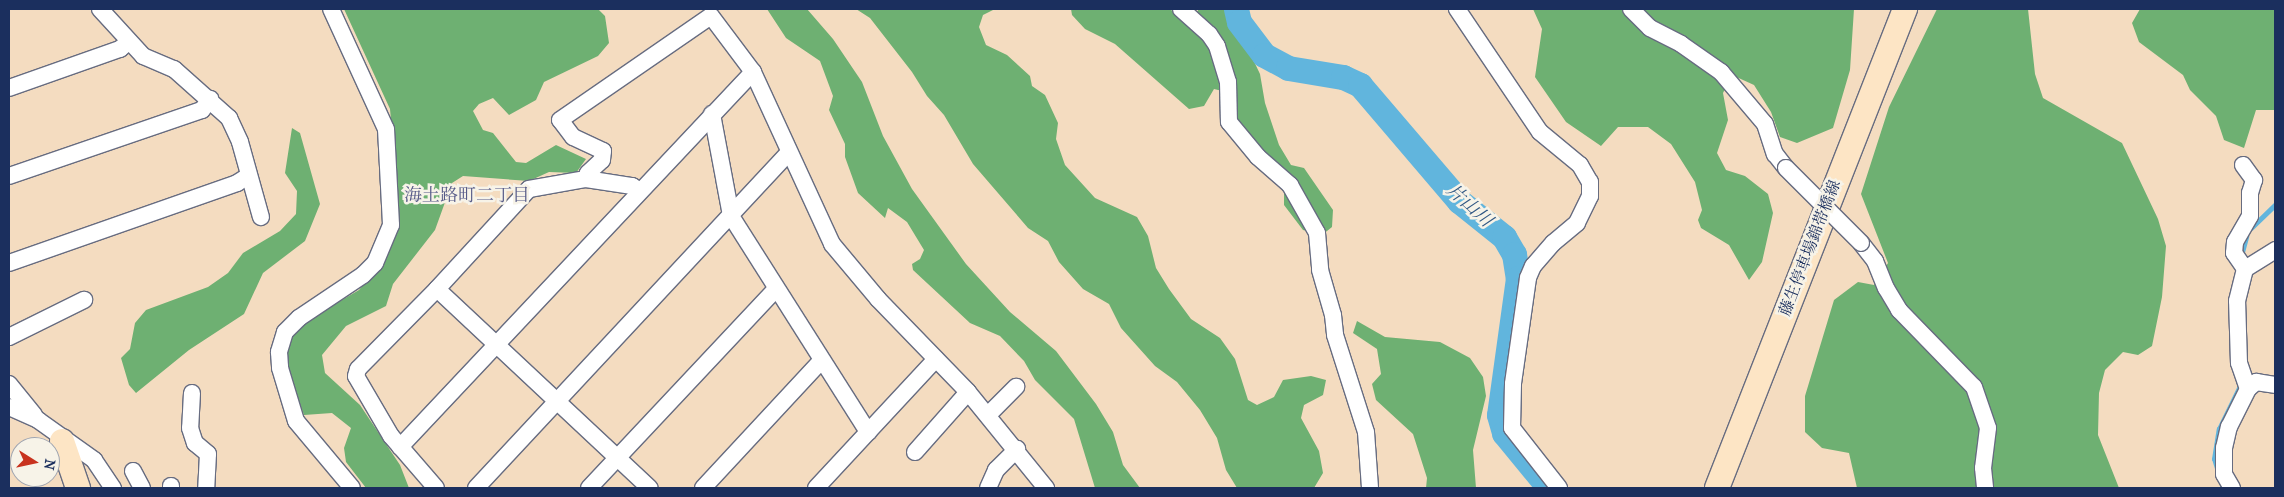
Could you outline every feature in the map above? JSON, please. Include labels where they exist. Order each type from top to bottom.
[{"type":"main road","name":"藤生停車場錦帯橋線","points":[[1717,488],[1905,9]]},
{"type":"main road","points":[[62,441],[78,488]]},
{"type":"street","points":[[100,9],[128,43],[149,60],[174,69],[210,99],[229,118],[240,142],[248,176],[262,217]]},
{"type":"street","points":[[331,9],[386,129],[391,225],[374,263],[363,275],[299,318],[285,332],[279,352],[280,368],[296,421],[352,488]]},
{"type":"street","points":[[1181,9],[1208,34],[1217,46],[1228,82],[1229,122],[1258,157],[1290,185],[1317,234],[1320,270],[1335,335],[1366,432],[1370,488]]},
{"type":"street","points":[[1457,9],[1530,120],[1540,132],[1580,165],[1590,182],[1590,196],[1577,223],[1554,243],[1533,266],[1528,278],[1512,393],[1512,428],[1560,488]]},
{"type":"street","points":[[1631,9],[1650,28],[1681,44],[1721,72],[1765,124],[1775,154],[1786,168],[1861,243],[1875,261],[1899,310],[1974,387],[1988,428],[1983,468],[1985,488]]},
{"type":"street","points":[[586,179],[588,173],[602,160],[602,151],[573,137],[560,120],[711,16],[753,72],[788,153],[832,244],[878,299],[968,392],[1017,449],[1046,488]]},
{"type":"street","points":[[9,88],[120,49],[128,43]]},
{"type":"street","points":[[400,447],[753,72]]},
{"type":"street","points":[[9,176],[202,110],[210,99]]},
{"type":"street","points":[[712,114],[731,216],[868,432]]},
{"type":"street","points":[[476,488],[558,403],[731,216],[735,207],[788,153]]},
{"type":"street","points":[[2243,164],[2254,180],[2250,193],[2250,216],[2235,242],[2234,253],[2245,269],[2236,315],[2239,363],[2248,389]]},
{"type":"street","points":[[9,263],[237,183],[248,176]]},
{"type":"street","points":[[436,488],[400,447],[356,376],[358,369],[437,289],[528,189],[586,179],[632,186],[640,191]]},
{"type":"street","points":[[2245,269],[2275,250]]},
{"type":"street","points":[[437,289],[650,488]]},
{"type":"street","points":[[589,488],[776,289]]},
{"type":"street","points":[[9,337],[84,300]]},
{"type":"street","points":[[816,488],[936,359]]},
{"type":"street","points":[[703,488],[821,360]]},
{"type":"street","points":[[2232,488],[2224,474],[2224,448],[2230,427],[2248,389],[2256,382],[2275,385]]},
{"type":"street","points":[[9,384],[38,420],[62,441],[94,460],[113,488]]},
{"type":"street","points":[[988,415],[1016,387]]},
{"type":"street","points":[[915,452],[968,392]]},
{"type":"street","points":[[192,393],[190,428],[195,443],[208,454],[206,488]]},
{"type":"street","points":[[9,407],[38,420]]},
{"type":"street","points":[[988,488],[996,470],[1017,449]]},
{"type":"street","points":[[133,471],[142,488]]},
{"type":"green space","points":[[344,9],[598,9],[605,16],[609,43],[598,56],[544,82],[536,100],[509,115],[493,98],[479,104],[473,111],[483,130],[493,133],[516,162],[526,163],[556,145],[586,159],[576,173],[549,172],[529,181],[463,176],[452,183],[435,230],[393,284],[386,306],[346,326],[322,355],[325,373],[360,405],[400,465],[409,488],[366,488],[346,462],[344,448],[351,428],[332,413],[304,415],[287,368],[288,342],[301,324],[359,290],[382,261],[393,235],[399,205],[390,109]]},
{"type":"green space","points":[[767,9],[807,9],[833,39],[862,82],[883,136],[912,189],[966,264],[1010,312],[1056,351],[1096,404],[1113,432],[1123,465],[1140,488],[1095,488],[1074,419],[1035,380],[1024,361],[1000,336],[970,323],[913,270],[912,264],[920,259],[924,250],[907,222],[888,208],[885,218],[858,193],[845,157],[845,144],[829,110],[833,96],[820,61],[786,38]]},
{"type":"green space","points":[[856,9],[995,9],[983,15],[979,27],[986,45],[1007,55],[1030,76],[1032,86],[1045,95],[1058,123],[1056,139],[1065,165],[1095,198],[1137,217],[1148,236],[1156,268],[1191,319],[1220,338],[1235,359],[1248,400],[1257,405],[1274,397],[1283,380],[1311,376],[1326,380],[1323,395],[1304,405],[1301,418],[1319,451],[1323,473],[1314,488],[1237,488],[1226,470],[1217,438],[1200,410],[1177,382],[1155,366],[1121,328],[1109,304],[1083,289],[1059,262],[1048,241],[1028,228],[973,164],[944,115],[927,96],[912,72],[870,18]]},
{"type":"green space","points":[[1071,9],[1170,9],[1188,24],[1199,9],[1229,9],[1260,74],[1265,103],[1279,145],[1291,165],[1304,168],[1333,210],[1332,227],[1322,235],[1303,230],[1284,205],[1284,191],[1274,165],[1235,116],[1235,94],[1214,89],[1204,106],[1189,109],[1115,44],[1085,29],[1072,15]]},
{"type":"green space","points":[[1533,9],[1854,9],[1850,70],[1833,128],[1797,143],[1780,137],[1771,112],[1754,85],[1732,75],[1723,93],[1728,120],[1717,153],[1726,170],[1745,176],[1768,194],[1773,213],[1762,262],[1749,280],[1729,245],[1701,228],[1698,220],[1702,210],[1695,182],[1671,144],[1648,127],[1618,127],[1601,146],[1566,122],[1535,77],[1542,29]]},
{"type":"green space","points":[[1937,9],[2028,9],[2035,74],[2043,98],[2122,143],[2158,219],[2166,246],[2162,297],[2152,346],[2138,355],[2123,352],[2105,370],[2099,393],[2098,435],[2119,488],[1857,488],[1849,453],[1822,448],[1805,432],[1805,396],[1834,300],[1858,282],[1874,285],[1888,263],[1861,194],[1889,107]]},
{"type":"green space","points":[[2140,9],[2275,9],[2275,110],[2256,110],[2244,148],[2224,140],[2216,116],[2190,90],[2183,75],[2139,42],[2132,23]]},
{"type":"green space","points":[[292,128],[300,133],[320,204],[305,241],[263,273],[244,314],[189,350],[136,393],[129,385],[121,358],[130,349],[135,323],[146,310],[208,287],[228,273],[243,253],[280,231],[296,214],[297,191],[285,173]]},
{"type":"green space","points":[[1357,321],[1385,337],[1440,342],[1470,358],[1483,377],[1486,396],[1473,450],[1476,488],[1426,488],[1427,478],[1413,434],[1376,400],[1372,384],[1381,374],[1377,349],[1353,333]]},
{"type":"waterway","name":"片山川","points":[[1236,9],[1239,22],[1264,55],[1288,68],[1343,77],[1360,85],[1459,201],[1504,237],[1514,254],[1518,278],[1499,415],[1504,433],[1549,488]]},
{"type":"waterway","points":[[2251,228],[2275,205]]},
{"type":"waterway","points":[[2241,256],[2246,237]]},
{"type":"waterway","points":[[2223,488],[2214,459],[2219,429],[2240,386],[2238,382]]},
{"type":"district","name":"海土路町二丁目","points":[[467,196]]}]
